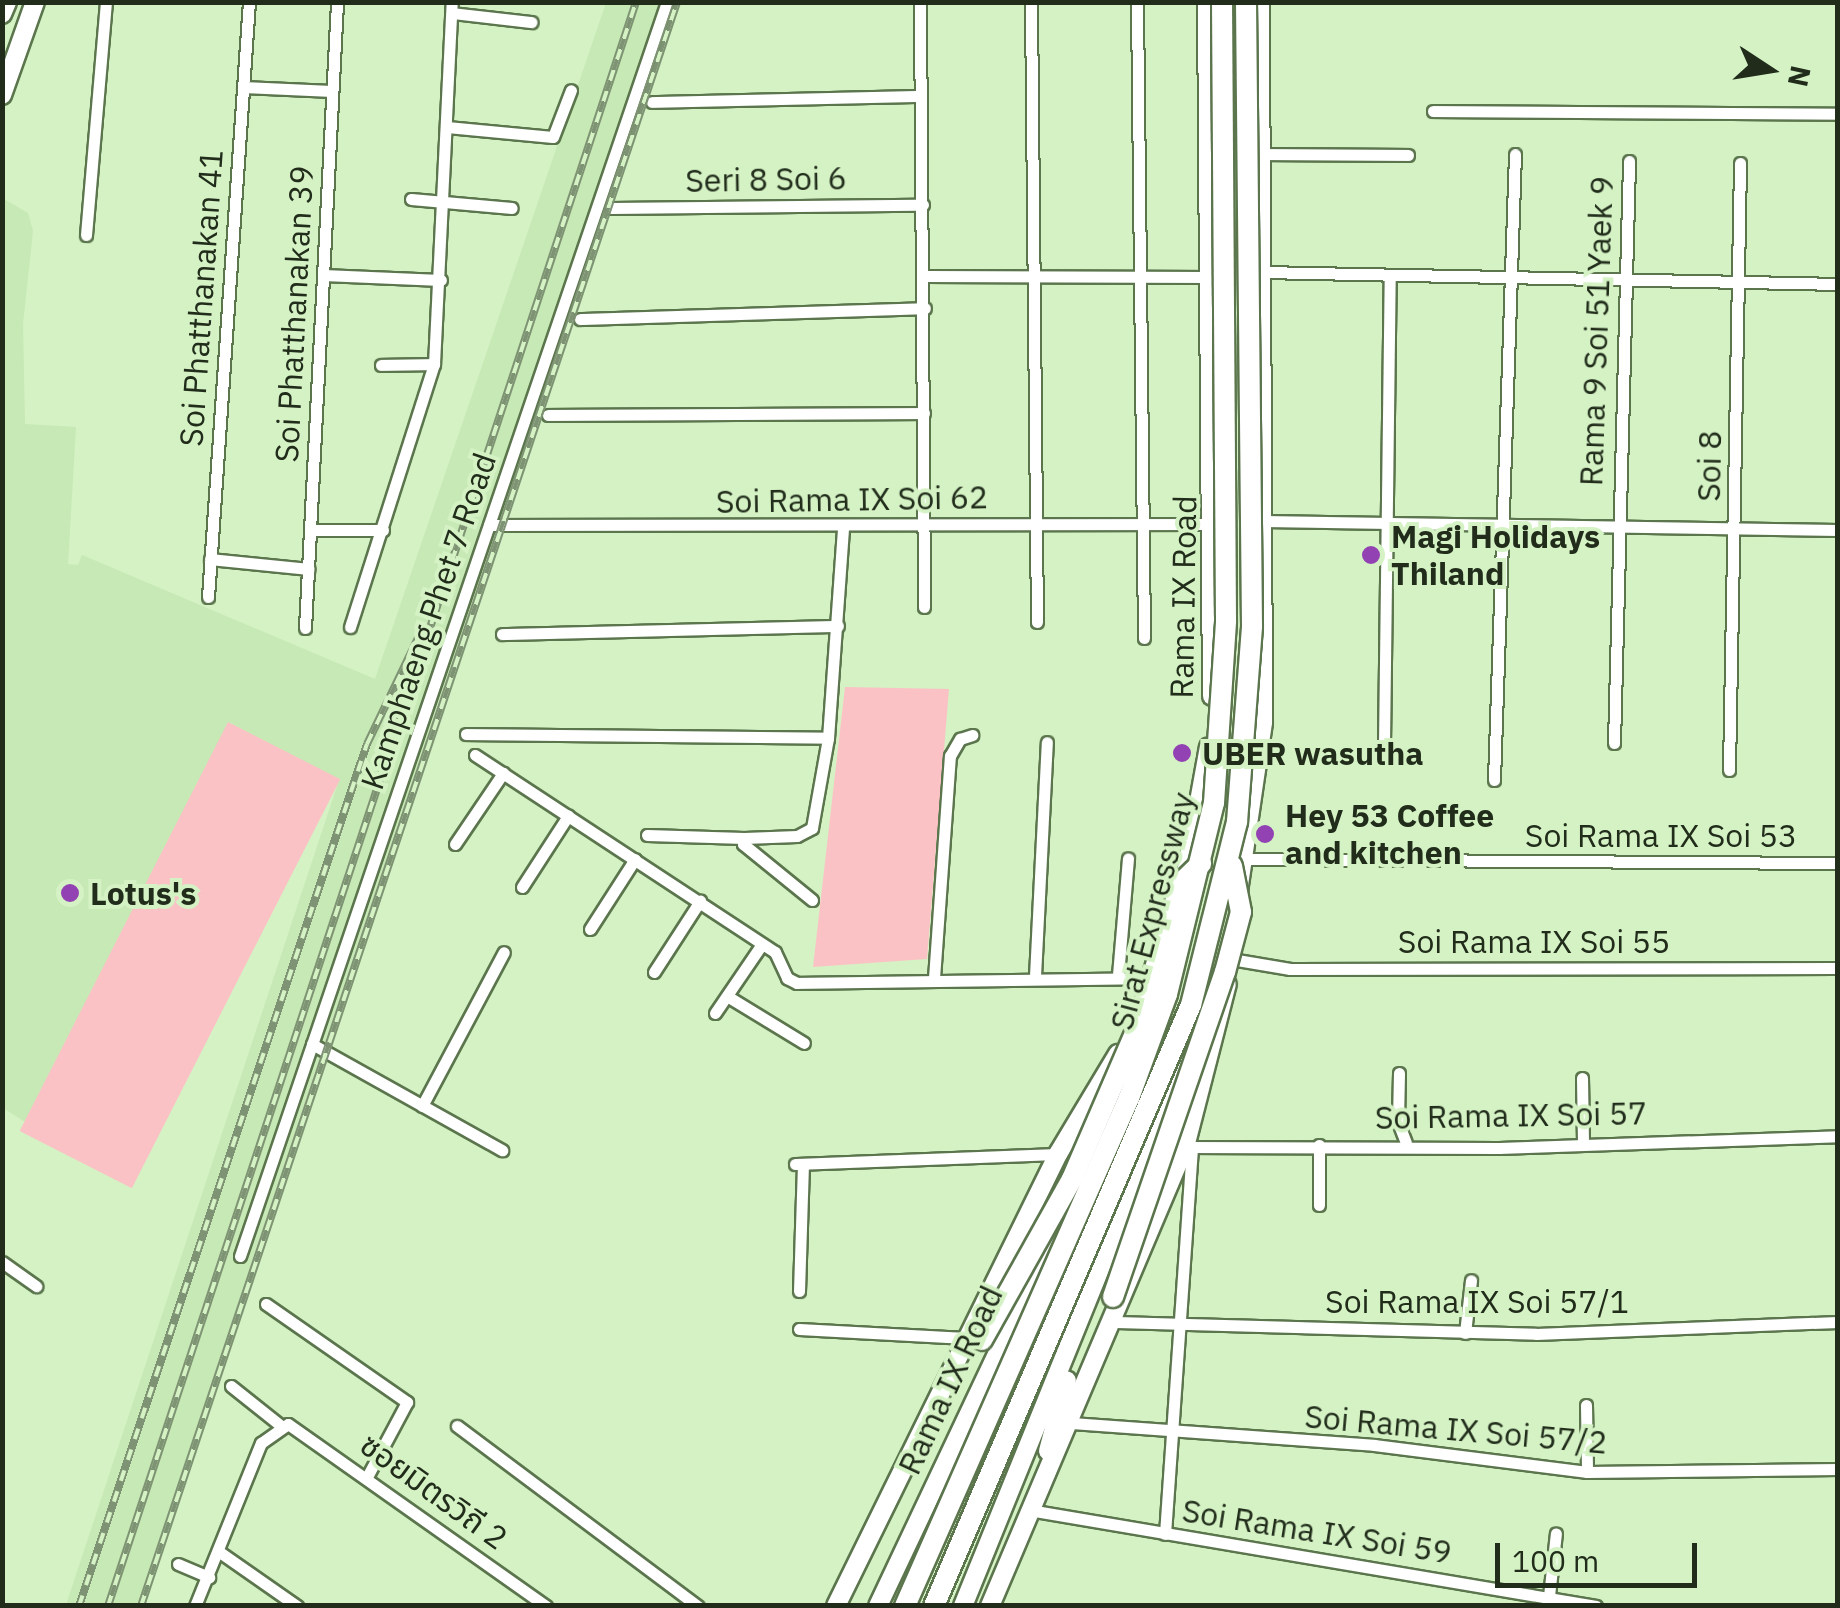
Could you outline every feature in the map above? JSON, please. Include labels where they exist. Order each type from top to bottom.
[{"type":"highway","name":"Sirat Expressway","points":[[905,1606],[1129,1098],[1167,994],[1200,864],[1220,753],[1226,620],[1222,2]]},
{"type":"highway","name":"Sirat Expressway","points":[[934,1606],[1191,1006],[1238,857],[1252,626],[1246,2]]},
{"type":"highway","points":[[1114,1297],[1241,912],[1238,857]]},
{"type":"highway","points":[[974,1339],[1072,1179],[1136,1032],[1182,883],[1200,864]]},
{"type":"main road","points":[[2,14],[6,2]]},
{"type":"main road","points":[[2,95],[36,2]]},
{"type":"main road","name":"Rama IX Road","points":[[878,1606],[1118,1095],[1158,976],[1203,800],[1212,720],[1215,524],[1207,2]]},
{"type":"main road","points":[[990,1606],[1188,1148],[1231,959],[1238,857],[1262,722],[1260,2]]},
{"type":"main road","points":[[963,1606],[1204,1012],[1236,904]]},
{"type":"main road","points":[[836,1606],[974,1339],[1058,1154],[1158,976]]},
{"type":"main road","points":[[1034,1273],[1040,1295],[1056,1302],[1075,1305],[1090,1297]]},
{"type":"main road","points":[[1038,1488],[1090,1297]]},
{"type":"street","points":[[86,235],[106,2]]},
{"type":"street","name":"Soi Phatthanakan 41","points":[[208,597],[249,2]]},
{"type":"street","name":"Soi Phatthanakan 39","points":[[304,628],[337,2]]},
{"type":"street","name":"Kamphaeng Phet 7 Road","points":[[240,1256],[667,2]]},
{"type":"street","points":[[920,2],[925,276],[924,607]]},
{"type":"street","points":[[1031,2],[1037,622]]},
{"type":"street","points":[[1137,2],[1144,638]]},
{"type":"street","points":[[350,627],[434,364],[452,8],[530,22]]},
{"type":"street","points":[[243,87],[332,91]]},
{"type":"street","points":[[448,127],[553,138],[571,90]]},
{"type":"street","points":[[652,102],[921,96]]},
{"type":"street","points":[[1433,111],[1838,114]]},
{"type":"street","points":[[1261,154],[1408,155]]},
{"type":"street","points":[[1494,780],[1514,154]]},
{"type":"street","name":"Rama 9 Soi 51 Yaek 9","points":[[1614,743],[1616,525],[1629,160]]},
{"type":"street","name":"Soi 8","points":[[1730,770],[1740,163]]},
{"type":"street","points":[[411,200],[445,198],[512,208]]},
{"type":"street","name":"Seri 8 Soi 6","points":[[611,208],[923,204]]},
{"type":"street","points":[[1262,272],[1838,284]]},
{"type":"street","points":[[323,275],[441,280]]},
{"type":"street","points":[[925,276],[1209,277]]},
{"type":"street","points":[[1384,745],[1383,522],[1390,276]]},
{"type":"street","points":[[580,319],[925,308]]},
{"type":"street","points":[[381,364],[434,364]]},
{"type":"street","points":[[548,415],[924,414]]},
{"type":"street","points":[[1264,521],[1838,530]]},
{"type":"street","name":"Soi Rama IX Soi 62","points":[[490,525],[843,528],[924,524],[1215,524]]},
{"type":"street","points":[[647,835],[797,836],[812,828],[828,738],[843,528]]},
{"type":"street","points":[[311,530],[383,530]]},
{"type":"street","points":[[210,559],[308,569]]},
{"type":"street","points":[[502,634],[838,626]]},
{"type":"street","points":[[466,734],[828,738]]},
{"type":"street","points":[[934,978],[950,756],[954,745],[972,735]]},
{"type":"street","points":[[1035,976],[1047,742]]},
{"type":"street","points":[[475,755],[762,944],[798,983],[1158,976]]},
{"type":"street","points":[[456,844],[503,772]]},
{"type":"street","points":[[522,887],[568,816]]},
{"type":"street","points":[[744,838],[746,852],[812,900]]},
{"type":"street","name":"Soi Rama IX Soi 53","points":[[1238,857],[1838,862]]},
{"type":"street","points":[[1118,975],[1128,858]]},
{"type":"street","points":[[590,929],[635,859]]},
{"type":"street","points":[[654,972],[700,901]]},
{"type":"street","points":[[715,1013],[762,944]]},
{"type":"street","points":[[422,1106],[504,952]]},
{"type":"street","name":"Soi Rama IX Soi 55","points":[[1231,959],[1290,969],[1838,968]]},
{"type":"street","points":[[726,996],[804,1043]]},
{"type":"street","points":[[312,1044],[502,1150]]},
{"type":"street","points":[[1399,1074],[1398,1122],[1406,1143]]},
{"type":"street","points":[[1582,1078],[1583,1144]]},
{"type":"street","name":"Soi Rama IX Soi 57","points":[[1188,1148],[1583,1144],[1838,1136]]},
{"type":"street","points":[[1319,1145],[1319,1205]]},
{"type":"street","points":[[1165,1534],[1188,1148]]},
{"type":"street","points":[[799,1291],[799,1165],[1058,1154]]},
{"type":"street","points":[[2,1262],[36,1286]]},
{"type":"street","points":[[1465,1333],[1471,1280]]},
{"type":"street","points":[[266,1304],[407,1402],[367,1477]]},
{"type":"street","name":"Soi Rama IX Soi 57/1","points":[[1116,1322],[1465,1333],[1838,1322]]},
{"type":"street","points":[[800,1329],[974,1339]]},
{"type":"street","name":"ซอยมิตรวิถี 2","points":[[231,1386],[367,1477],[545,1605]]},
{"type":"street","points":[[1586,1405],[1587,1472]]},
{"type":"street","name":"Soi Rama IX Soi 57/2","points":[[1070,1422],[1171,1434],[1374,1446],[1587,1472],[1838,1468]]},
{"type":"street","points":[[195,1606],[221,1553],[261,1443],[284,1425]]},
{"type":"street","points":[[456,1426],[698,1606]]},
{"type":"street","name":"Soi Rama IX Soi 59","points":[[1029,1510],[1596,1606]]},
{"type":"street","points":[[1549,1596],[1556,1533]]},
{"type":"street","points":[[221,1553],[297,1606]]},
{"type":"street","points":[[178,1564],[209,1577]]},
{"type":"shaded area","points":[[606,3],[681,3],[145,1605],[66,1605],[339,780],[228,722],[81,1157],[3,1108],[2,198],[28,213],[33,231],[23,324],[25,424],[76,427],[68,564],[78,565],[82,555],[375,679]]},
{"type":"shaded area","points":[[845,687],[949,689],[927,959],[813,967]]},
{"type":"shaded area","points":[[228,722],[340,779],[132,1188],[20,1131]]},
{"type":"railway","points":[[108,1606],[636,2]]},
{"type":"railway","points":[[141,1606],[677,2]]},
{"type":"railway","points":[[79,1606],[367,744],[420,634]]},
{"type":"place","name":"Magi Holidays Thiland","points":[[1371,555]]},
{"type":"place","name":"UBER wasutha","points":[[1182,753]]},
{"type":"place","name":"Hey 53 Coffee and kitchen","points":[[1265,834]]},
{"type":"place","name":"Lotus's","points":[[70,893]]}]
